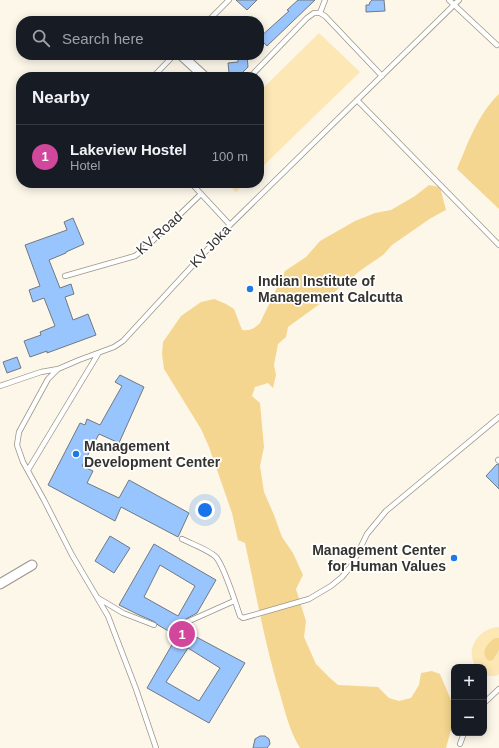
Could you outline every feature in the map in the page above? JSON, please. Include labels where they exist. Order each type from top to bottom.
[{"type":"street","points":[[186,60],[200,72]]},
{"type":"street","points":[[0,584],[32,565]]},
{"type":"lane","points":[[213,16],[229,0]]},
{"type":"lane","points":[[320,13],[325,0]]},
{"type":"lane","points":[[449,0],[497,45]]},
{"type":"lane","name":"KV Joka","points":[[156,748],[136,689],[108,616],[72,555],[23,462],[17,445],[19,432],[48,379],[58,369],[98,354],[123,341],[230,225],[459,0]]},
{"type":"lane","points":[[255,72],[307,18],[314,13],[320,13],[325,16],[382,76]]},
{"type":"lane","points":[[158,72],[169,60]]},
{"type":"lane","points":[[358,100],[499,245]]},
{"type":"lane","points":[[196,188],[230,225]]},
{"type":"lane","name":"KV Road","points":[[65,276],[135,256],[144,250],[201,194]]},
{"type":"lane","points":[[28,470],[98,354]]},
{"type":"lane","points":[[0,386],[41,372],[58,369]]},
{"type":"lane","points":[[182,539],[210,553],[216,558],[242,618],[309,599],[331,586],[342,577],[352,565],[367,534],[386,511],[499,416]]},
{"type":"lane","points":[[97,598],[123,613],[154,625]]},
{"type":"lane","points":[[187,622],[234,600]]},
{"type":"lane","points":[[487,700],[499,689]]},
{"type":"lane","points":[[460,744],[463,736]]},
{"type":"shaded area","points":[[319,33],[360,72],[264,165],[264,87]]},
{"type":"shaded area","points":[[499,94],[499,209],[457,169],[479,120],[485,110]]},
{"type":"shaded area","points":[[429,185],[440,187],[446,210],[431,218],[392,245],[383,255],[361,270],[321,303],[288,327],[286,337],[278,344],[274,365],[276,375],[273,388],[268,383],[255,387],[252,396],[260,403],[264,447],[260,466],[264,492],[282,537],[293,553],[303,575],[296,589],[306,621],[304,637],[316,664],[338,685],[378,687],[389,698],[399,701],[411,698],[419,685],[421,673],[432,671],[440,674],[451,700],[451,730],[446,748],[300,748],[288,722],[275,675],[261,619],[245,543],[238,540],[232,513],[209,447],[201,429],[164,369],[162,354],[163,342],[181,316],[201,302],[214,299],[234,309],[242,330],[250,330],[254,328],[260,323],[285,271],[306,257],[320,241],[355,221],[375,213],[391,210],[415,196]]},
{"type":"shaded area","points":[[232,188],[240,188],[236,192]]},
{"type":"shaded area","points":[[499,627],[499,674],[496,676],[487,676],[487,664],[475,664],[472,653],[473,647],[480,635],[492,628]]},
{"type":"shaded area","points":[[495,638],[499,638],[499,650],[493,660],[489,661],[484,652],[489,643]]},
{"type":"building","points":[[236,0],[257,0],[247,10]]},
{"type":"building","points":[[298,0],[315,0],[267,46],[264,43],[264,34],[289,11],[287,10]]},
{"type":"building","points":[[372,0],[384,0],[385,11],[366,12],[366,5],[369,5]]},
{"type":"building","points":[[238,60],[247,60],[248,67],[243,72],[229,72],[228,63],[238,62]]},
{"type":"building","points":[[73,218],[84,244],[49,260],[60,288],[71,284],[74,294],[65,297],[73,320],[88,314],[96,335],[47,353],[47,351],[30,357],[24,341],[41,335],[40,332],[55,326],[44,298],[33,302],[29,290],[40,286],[25,245],[67,230],[64,222]]},
{"type":"building","points":[[17,357],[21,368],[7,373],[3,362]]},
{"type":"building","name":"Management Development Center","points":[[120,375],[144,387],[119,443],[99,434],[82,466],[93,471],[87,483],[119,498],[129,480],[189,513],[178,537],[121,507],[115,521],[48,485],[80,423],[85,425],[87,419],[100,425],[122,386],[115,382]]},
{"type":"building","points":[[497,464],[499,465],[499,489],[486,476]]},
{"type":"building","points":[[110,536],[130,548],[114,573],[95,561]]},
{"type":"building","points":[[154,544],[216,580],[197,613],[184,620],[183,623],[185,625],[191,624],[187,632],[245,663],[209,723],[147,688],[177,636],[155,622],[119,605]],"holes":[[[160,565],[195,586],[178,616],[144,597]],[[188,648],[220,668],[199,701],[166,682]]]},
{"type":"building","points":[[260,736],[265,736],[269,739],[270,744],[267,748],[253,748],[255,739]]},
{"type":"place","name":"Indian Institute of Management Calcutta","points":[[250,289]]},
{"type":"place","name":"Management Development Center","points":[[76,454]]},
{"type":"place","name":"Management Center for Human Values","points":[[454,558]]},
{"type":"place","name":"Lakeview Hostel","points":[[182,634]]}]
